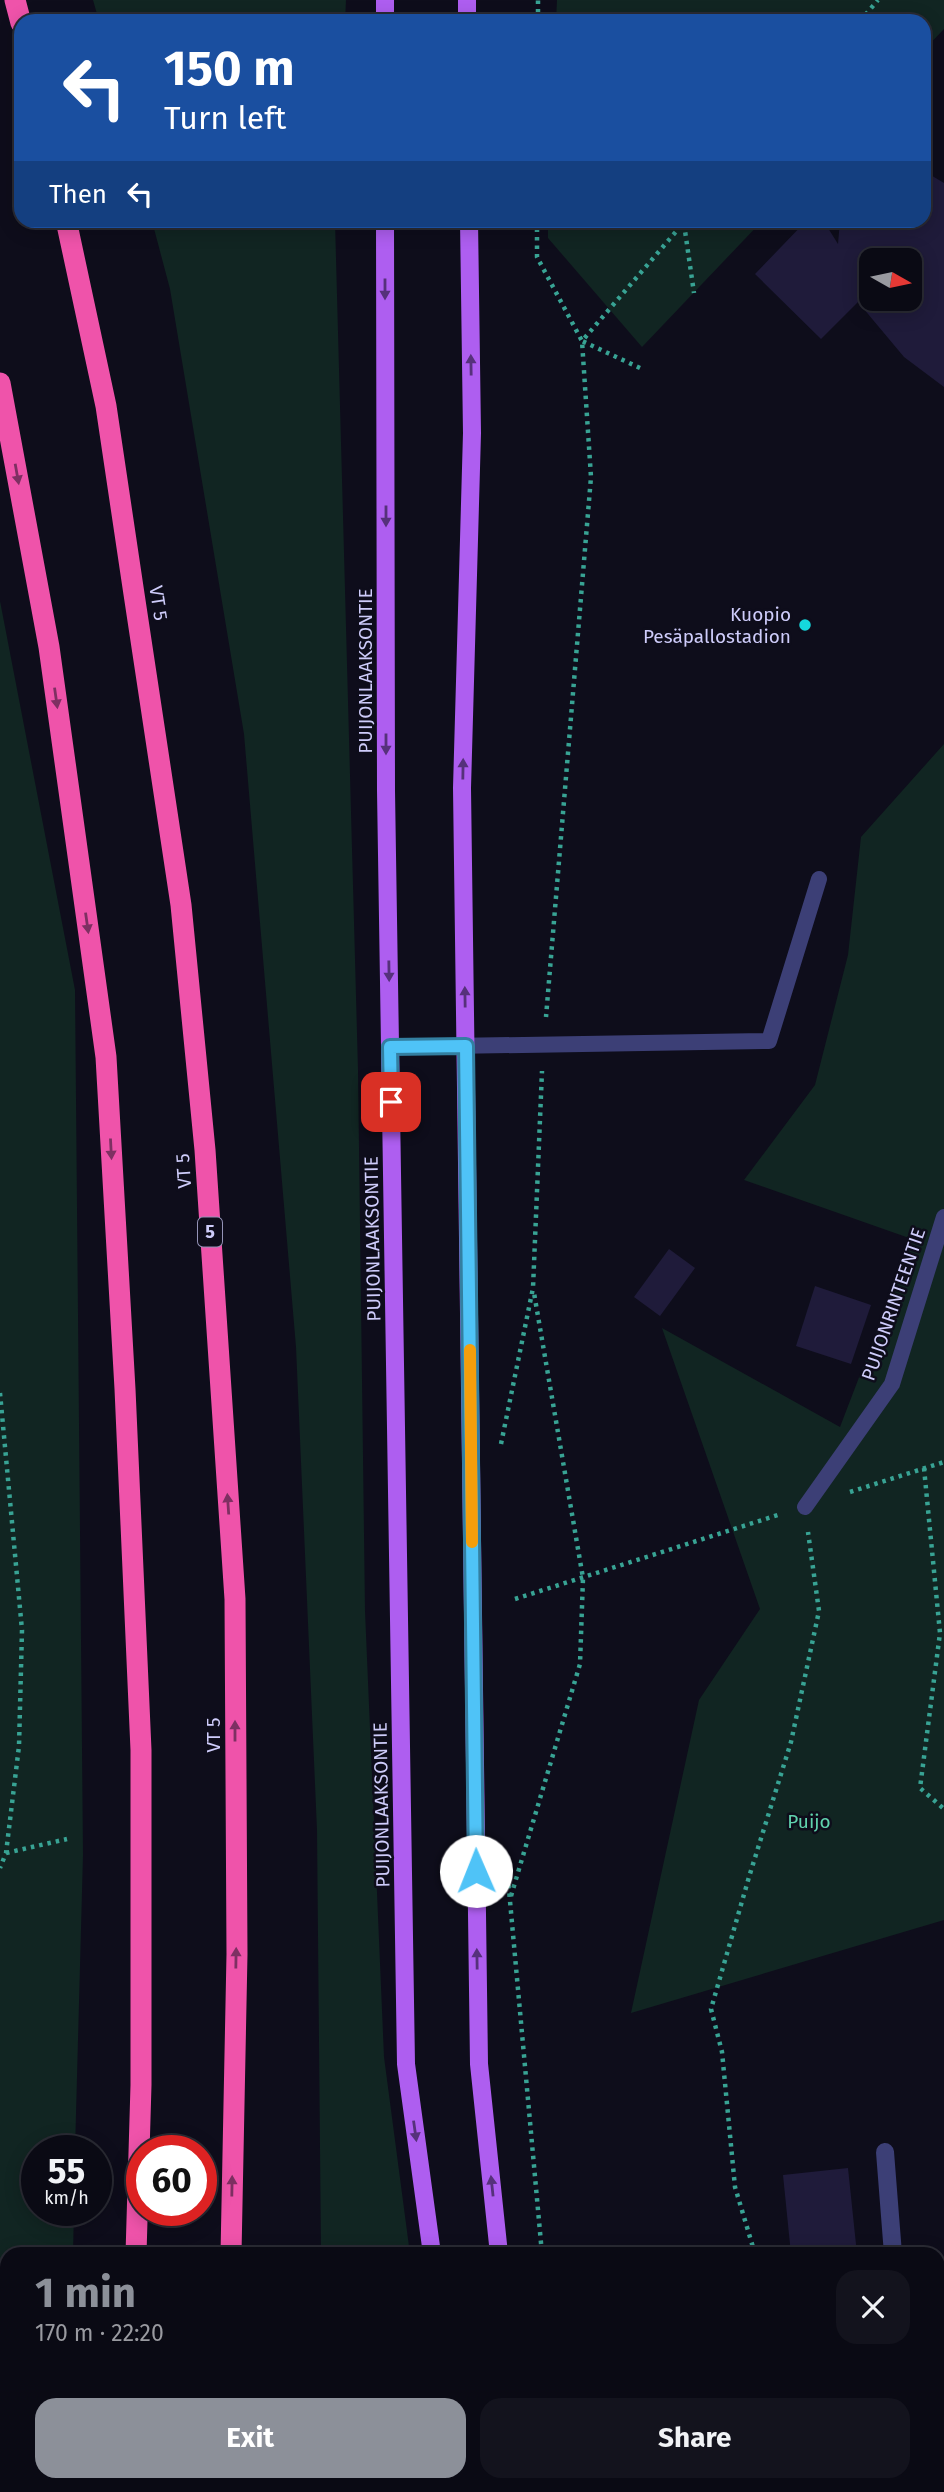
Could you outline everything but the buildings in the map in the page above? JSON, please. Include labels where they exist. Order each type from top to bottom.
[{"type":"highway","name":"VT 5","points":[[68,228],[106,405],[181,905],[205,1150],[235,1599],[237,1954],[231,2247]]},
{"type":"highway","points":[[0,383],[49,647],[106,1057],[125,1389],[141,1750],[141,2085],[136,2247]]},
{"type":"main road","name":"PUIJONLAAKSONTIE","points":[[385,228],[386,791],[406,2064],[431,2247]]},
{"type":"main road","points":[[470,228],[472,433],[463,788],[479,2064],[498,2247]]},
{"type":"street","points":[[885,2152],[892,2247]]},
{"type":"lane","points":[[390,1047],[769,1041],[819,878]]},
{"type":"lane","name":"PUIJONRINTEENTIE","points":[[805,1507],[892,1384],[944,1217]]},
{"type":"path","points":[[865,14],[878,0]]},
{"type":"path","points":[[501,1448],[533,1288],[543,1045],[591,477],[582,341],[537,257],[537,228]]},
{"type":"path","points":[[582,341],[680,228]]},
{"type":"path","points":[[686,228],[694,293]]},
{"type":"path","points":[[582,341],[640,368]]},
{"type":"path","points":[[510,1899],[580,1664],[583,1578],[533,1288]]},
{"type":"path","points":[[0,1393],[22,1630],[19,1746],[6,1853],[0,1868]]},
{"type":"path","points":[[515,1599],[944,1462]]},
{"type":"path","points":[[924,1468],[940,1633],[920,1788],[944,1809]]},
{"type":"path","points":[[753,2247],[735,2187],[722,2052],[712,2009],[791,1742],[818,1611],[805,1507]]},
{"type":"path","points":[[6,1853],[67,1839]]},
{"type":"path","points":[[507,1858],[541,2247]]},
{"type":"green space","points":[[93,0],[346,0],[345,14],[97,14]]},
{"type":"green space","points":[[557,0],[944,0],[944,29],[931,43],[931,14],[556,14]]},
{"type":"green space","points":[[154,228],[335,228],[358,1070],[365,1611],[384,2057],[409,2247],[321,2247],[317,1830],[296,1347],[244,734],[170,289]]},
{"type":"green space","points":[[548,228],[755,228],[642,347],[548,238]]},
{"type":"green space","points":[[0,601],[75,990],[83,1855],[75,2135],[21,2135],[21,2226],[74,2226],[73,2247],[0,2247]]},
{"type":"green space","name":"Puijo","points":[[944,744],[944,1920],[631,2013],[699,1700],[760,1609],[662,1328],[840,1427],[912,1239],[744,1180],[815,1085],[848,955],[861,837]]},
{"type":"slow traffic","points":[[470,1350],[472,1542]]},
{"type":"place","name":"Kuopio Pesäpallostadion","points":[[805,625]]},
{"type":"route","points":[[391,1102],[390,1047],[466,1046],[476,1871]]}]
